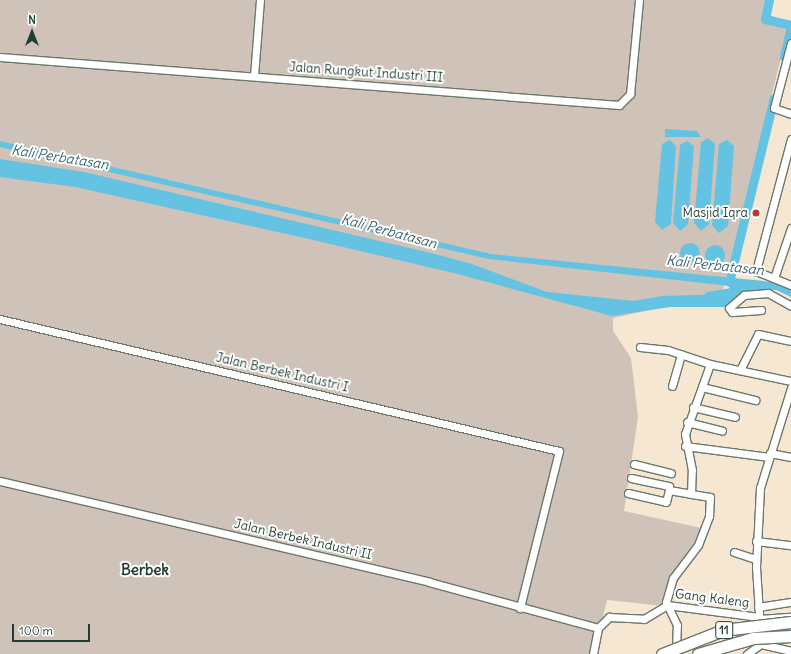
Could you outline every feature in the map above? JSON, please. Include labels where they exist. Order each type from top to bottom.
[{"type":"highway","name":"11","points":[[662,654],[723,630],[791,622]]},
{"type":"highway","name":"11","points":[[698,654],[753,638],[791,636]]},
{"type":"street","points":[[254,76],[260,0]]},
{"type":"street","name":"Jalan Rungkut Industri III","points":[[0,57],[619,105],[630,94],[639,0]]},
{"type":"street","points":[[791,43],[788,71],[774,108],[791,114]]},
{"type":"street","points":[[791,139],[765,226],[756,272],[791,285]]},
{"type":"street","points":[[774,278],[791,228]]},
{"type":"street","points":[[761,310],[732,312],[729,308],[744,295],[768,293],[791,306]]},
{"type":"street","name":"Jalan Berbek Industri I","points":[[0,319],[559,452],[520,608]]},
{"type":"street","points":[[740,370],[758,334],[791,341]]},
{"type":"street","points":[[640,347],[681,354],[710,364],[791,381]]},
{"type":"street","points":[[672,386],[681,354]]},
{"type":"street","points":[[691,494],[692,470],[685,446],[687,422],[710,364]]},
{"type":"street","points":[[702,387],[755,400]]},
{"type":"street","points":[[760,644],[756,541],[760,488],[790,396],[791,388]]},
{"type":"street","points":[[693,407],[735,417]]},
{"type":"street","points":[[687,422],[722,431]]},
{"type":"street","points":[[685,446],[791,457]]},
{"type":"street","points":[[628,493],[666,502],[669,488],[672,472],[634,464]]},
{"type":"street","points":[[631,478],[710,498],[709,516],[698,545],[673,578],[667,605],[677,625],[675,654]]},
{"type":"street","name":"Jalan Berbek Industri II","points":[[0,481],[429,582],[598,628]]},
{"type":"street","points":[[756,541],[791,545]]},
{"type":"street","points":[[734,552],[756,559]]},
{"type":"street","points":[[758,607],[791,602]]},
{"type":"street","name":"Gang Kaleng","points":[[598,628],[609,617],[644,619],[667,605],[759,618],[791,617]]},
{"type":"street","points":[[593,654],[598,628]]},
{"type":"street","points":[[760,644],[791,651]]},
{"type":"street","points":[[747,654],[760,644]]},
{"type":"shaded area","points":[[0,0],[767,0],[761,21],[789,26],[722,294],[613,318],[613,331],[631,358],[638,417],[624,511],[701,528],[694,550],[674,572],[664,606],[607,600],[594,654],[0,654]]},
{"type":"water","points":[[665,129],[697,131],[701,137],[665,137]]},
{"type":"water","points":[[708,138],[715,144],[709,224],[701,231],[694,223],[701,142]]},
{"type":"water","points":[[670,140],[676,146],[671,224],[662,230],[655,222],[662,144]]},
{"type":"water","points":[[727,140],[734,146],[728,226],[719,233],[712,225],[719,144]]},
{"type":"water","name":"Kali Perbatasan","points":[[0,141],[491,254],[773,282],[791,289],[791,297],[776,290],[757,290],[724,307],[670,307],[612,316],[458,274],[309,239],[75,187],[0,177],[0,159],[84,172],[431,253],[472,264],[547,292],[634,301],[662,296],[728,294],[730,286],[489,259],[0,147]]},
{"type":"water","points":[[687,141],[694,146],[688,224],[680,231],[673,223],[680,145]]},
{"type":"water","points":[[690,243],[697,246],[700,253],[697,260],[690,263],[683,260],[680,253],[683,246]]},
{"type":"water","points":[[711,245],[719,245],[725,251],[725,259],[719,265],[711,265],[705,259],[705,251]]},
{"type":"waterway","points":[[769,0],[765,19],[791,25]]},
{"type":"waterway","points":[[784,57],[791,26]]},
{"type":"waterway","points":[[729,282],[774,98]]},
{"type":"waterway","name":"Kali Perbatasan","points":[[708,296],[741,290]]},
{"type":"place","name":"Masjid Iqra","points":[[756,213]]},
{"type":"district","name":"Berbek","points":[[145,570]]}]
